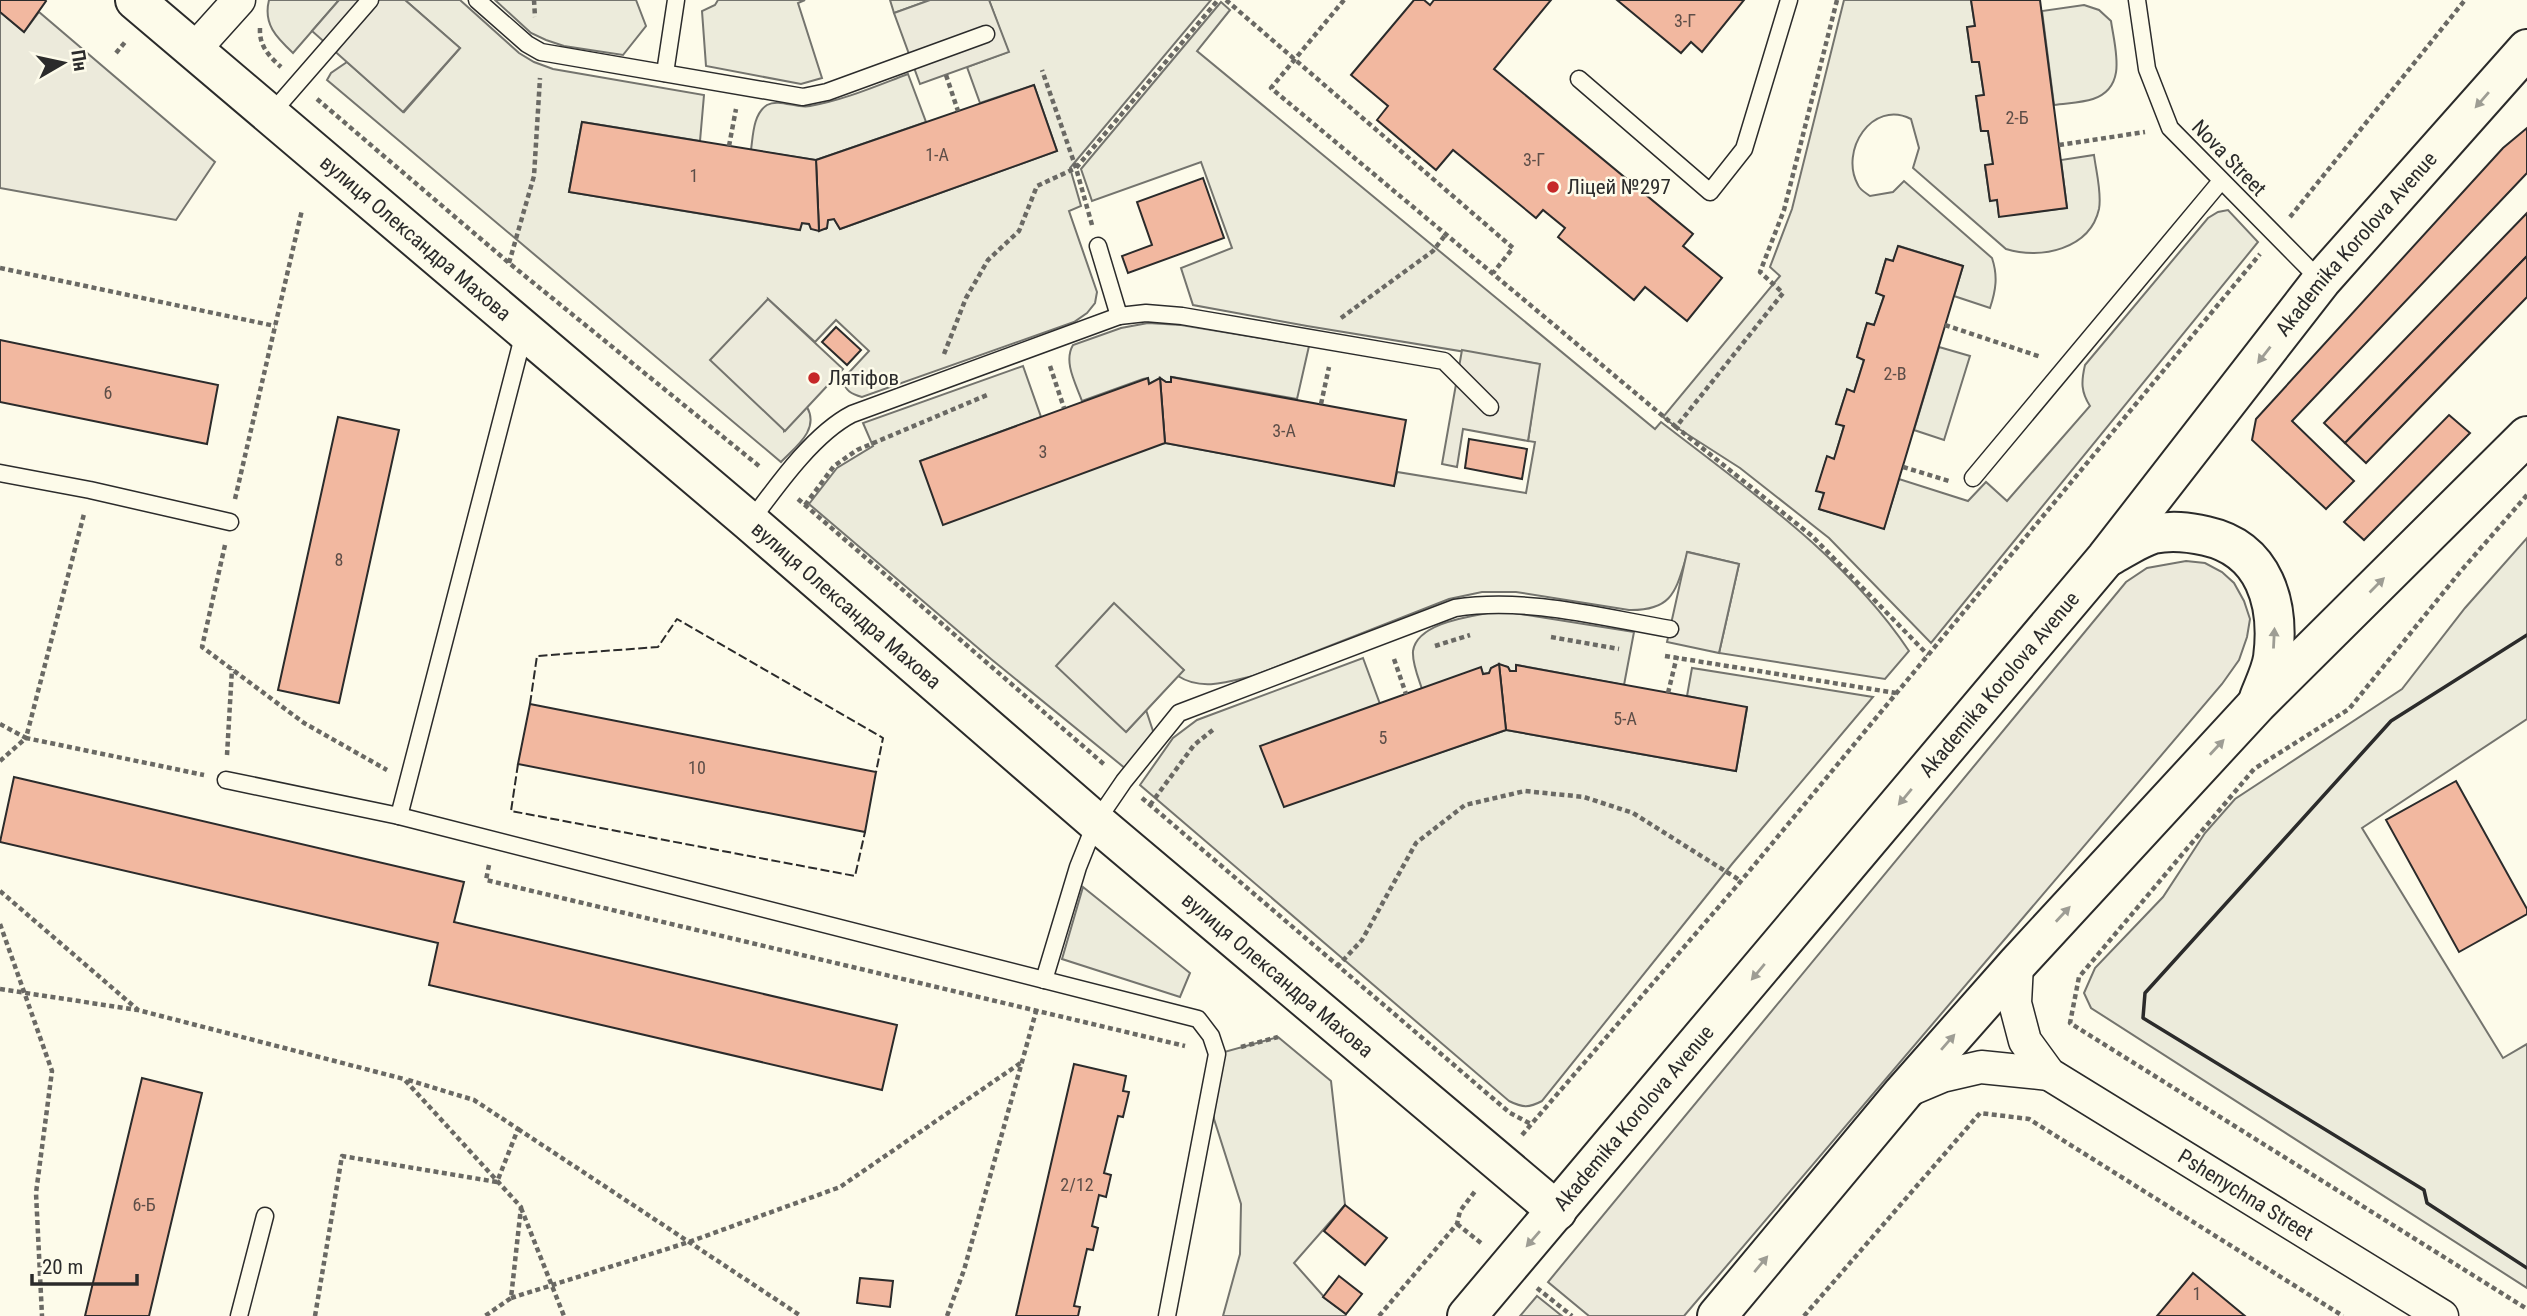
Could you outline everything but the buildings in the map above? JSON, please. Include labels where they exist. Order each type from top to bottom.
[{"type":"main road","name":"вулиця Олександра Махова","points":[[135,0],[524,333],[750,522],[1096,822],[1558,1211]]},
{"type":"main road","name":"Akademika Korolova Avenue","points":[[1466,1316],[1558,1211],[2106,558],[2321,281],[2527,49]]},
{"type":"main road","points":[[1717,1316],[1903,1093],[2017,964],[2257,704],[2527,436]]},
{"type":"main road","points":[[2106,558],[2152,535],[2184,531],[2221,539],[2254,562],[2266,582],[2275,622],[2273,660],[2257,704]]},
{"type":"street","points":[[194,51],[239,0]]},
{"type":"street","name":"Pshenychna Street","points":[[2017,964],[2015,1003],[2025,1041],[2049,1074],[2442,1316]]},
{"type":"street","name":"Pshenychna Street","points":[[1903,1093],[1942,1076],[1981,1067],[2049,1074]]},
{"type":"lane","points":[[269,116],[370,0]]},
{"type":"lane","points":[[477,0],[527,44],[541,52],[803,97],[827,92],[986,34]]},
{"type":"lane","points":[[665,73],[676,0]]},
{"type":"lane","points":[[1579,79],[1710,192],[1744,149],[1788,0]]},
{"type":"lane","name":"Nova Street","points":[[2137,0],[2147,69],[2170,128],[2321,281]]},
{"type":"lane","points":[[1973,478],[2221,181]]},
{"type":"lane","points":[[1098,246],[1119,316]]},
{"type":"lane","points":[[750,522],[779,482],[834,423],[1119,316],[1146,313],[1182,316],[1444,361],[1490,407]]},
{"type":"lane","points":[[399,816],[524,333]]},
{"type":"lane","points":[[0,472],[230,522]]},
{"type":"lane","points":[[1045,980],[1078,867],[1096,822],[1124,781],[1179,713],[1455,608],[1485,603],[1514,604],[1670,629]]},
{"type":"lane","points":[[226,780],[399,816],[1198,1019],[1211,1037],[1217,1054],[1167,1316]]},
{"type":"lane","points":[[239,1316],[265,1216]]},
{"type":"path","points":[[534,0],[536,24]]},
{"type":"path","points":[[932,384],[967,298],[988,260],[1019,231],[1037,186],[1076,168],[1218,0]]},
{"type":"path","points":[[1226,0],[1513,248],[1493,273]]},
{"type":"path","points":[[1344,0],[1271,88],[1676,427],[1812,537],[1928,655]]},
{"type":"path","points":[[1676,427],[1783,293],[1760,272],[1784,210],[1837,0]]},
{"type":"path","points":[[1379,1316],[1457,1224],[1460,1211],[1499,1162],[1741,881],[2275,235],[2465,0]]},
{"type":"path","points":[[260,25],[259,36],[267,54],[298,83],[509,263],[779,482],[1510,1114],[1531,1124]]},
{"type":"path","points":[[938,51],[958,111]]},
{"type":"path","points":[[1042,70],[1076,168],[1098,246]]},
{"type":"path","points":[[509,263],[534,176],[540,74]]},
{"type":"path","points":[[729,146],[741,86]]},
{"type":"path","points":[[2059,145],[2170,128]]},
{"type":"path","points":[[302,210],[202,647],[304,723],[408,782]]},
{"type":"path","points":[[1314,338],[1433,251],[1446,234]]},
{"type":"path","points":[[0,268],[275,326]]},
{"type":"path","points":[[1945,325],[2066,366]]},
{"type":"path","points":[[1321,404],[1334,342]]},
{"type":"path","points":[[1042,344],[1065,408]]},
{"type":"path","points":[[1039,373],[1063,364]]},
{"type":"path","points":[[1316,364],[1329,366]]},
{"type":"path","points":[[805,505],[834,466],[857,450],[990,394]]},
{"type":"path","points":[[1903,467],[1956,483],[1973,478]]},
{"type":"path","points":[[0,761],[26,738],[90,490]]},
{"type":"path","points":[[2527,495],[2460,572],[2349,709],[2254,769],[2079,977],[2070,1023],[2527,1309]]},
{"type":"path","points":[[1434,647],[1473,634]]},
{"type":"path","points":[[1385,635],[1406,694]]},
{"type":"path","points":[[1539,635],[1622,649]]},
{"type":"path","points":[[1668,693],[1678,649]]},
{"type":"path","points":[[1663,656],[1896,694]]},
{"type":"path","points":[[1395,662],[1408,657]]},
{"type":"path","points":[[0,724],[26,738],[226,780],[232,669]]},
{"type":"path","points":[[1150,805],[1194,745],[1216,728]]},
{"type":"path","points":[[1337,967],[1362,940],[1416,844],[1465,805],[1525,791],[1584,797],[1633,813],[1741,881]]},
{"type":"path","points":[[486,880],[1217,1054],[1278,1037]]},
{"type":"path","points":[[0,891],[138,1010]]},
{"type":"path","points":[[0,924],[52,1071],[36,1193],[43,1316]]},
{"type":"path","points":[[947,1316],[964,1270],[1045,980]]},
{"type":"path","points":[[0,989],[138,1010],[404,1079],[474,1100],[801,1316]]},
{"type":"path","points":[[485,1316],[511,1298],[689,1242],[840,1187],[1022,1062]]},
{"type":"path","points":[[404,1079],[521,1207],[564,1316]]},
{"type":"path","points":[[1804,1316],[1980,1114],[2029,1119],[2343,1316]]},
{"type":"path","points":[[497,1182],[517,1129]]},
{"type":"path","points":[[315,1316],[342,1156],[497,1182]]},
{"type":"path","points":[[511,1298],[521,1207]]},
{"type":"shaded area","points":[[269,0],[339,0],[293,53],[272,30],[268,16]]},
{"type":"shaded area","points":[[339,0],[405,0],[460,48],[403,112],[312,31]]},
{"type":"shaded area","points":[[405,0],[460,0],[519,53],[553,69],[704,95],[700,141],[582,122],[569,192],[799,230],[802,223],[809,224],[811,229],[826,229],[828,220],[834,219],[840,229],[1057,151],[1034,85],[980,103],[967,67],[1008,52],[989,0],[1211,0],[1070,168],[1081,206],[1069,211],[1097,292],[1095,303],[1087,313],[1074,322],[862,397],[849,391],[842,380],[869,351],[836,320],[815,342],[768,299],[784,431],[807,407],[810,415],[808,431],[804,438],[781,462],[327,80],[331,73],[347,62],[404,112],[460,48]]},
{"type":"shaded area","points":[[495,0],[636,0],[646,26],[623,55],[564,46],[531,33]]},
{"type":"shaded area","points":[[718,0],[805,0],[798,3],[822,78],[801,84],[706,66],[702,11],[715,5]]},
{"type":"shaded area","points":[[890,0],[930,0],[894,13]]},
{"type":"shaded area","points":[[930,0],[989,0],[1009,52],[920,84],[894,13]]},
{"type":"shaded area","points":[[1844,0],[1971,0],[1975,26],[1967,27],[1972,62],[1979,62],[1984,95],[1976,96],[1981,131],[1988,131],[1993,164],[1985,166],[1990,200],[1997,200],[1999,216],[2067,208],[2061,160],[2094,155],[2100,203],[2094,223],[2086,234],[2075,242],[2048,252],[2006,249],[1913,168],[1919,148],[1911,119],[1897,115],[1884,116],[1872,122],[1856,144],[1853,158],[1853,172],[1860,188],[1870,196],[1893,192],[1904,181],[1992,258],[1996,277],[1995,289],[1990,308],[1954,296],[1963,266],[1899,246],[1893,261],[1886,259],[1876,293],[1884,296],[1874,325],[1867,323],[1857,357],[1864,360],[1854,392],[1847,390],[1836,423],[1844,426],[1834,459],[1827,457],[1817,490],[1824,493],[1819,509],[1884,528],[1899,479],[1968,501],[1986,482],[2007,501],[2090,406],[2083,387],[2085,365],[2208,218],[2228,210],[2258,242],[1931,643],[1829,538],[1740,468],[1663,417],[1780,276],[1770,267],[1792,209]]},
{"type":"shaded area","points":[[1221,2],[1230,10],[1197,51],[1655,429],[1661,422],[1795,527],[1856,585],[1909,651],[1885,679],[1719,653],[1739,564],[1688,552],[1671,595],[1656,606],[1629,610],[1516,592],[1482,592],[1449,599],[1253,676],[1224,683],[1205,684],[1187,681],[1178,676],[1184,669],[1146,710],[1154,734],[1126,769],[991,659],[809,504],[837,468],[873,446],[863,423],[1023,366],[1041,417],[920,461],[1165,443],[1394,485],[1397,472],[1526,493],[1535,442],[1528,441],[1539,364],[1193,305],[1181,268],[1232,248],[1201,162],[1092,201],[1081,169]]},
{"type":"shaded area","points":[[2084,5],[2099,10],[2111,21],[2117,66],[2115,76],[2111,86],[2093,99],[2054,105],[2042,11]]},
{"type":"shaded area","points":[[0,12],[24,32],[39,12],[215,162],[176,220],[0,188]]},
{"type":"shaded area","points":[[908,74],[926,122],[816,160],[751,150],[756,120],[767,105],[777,103],[805,107],[860,92]]},
{"type":"shaded area","points":[[768,299],[843,369],[785,431],[710,360]]},
{"type":"shaded area","points":[[1148,323],[1181,325],[1309,346],[1297,399],[1172,377],[1171,382],[1160,378],[1149,384],[1148,378],[1143,379],[1082,401],[1070,366],[1073,345],[1121,328]]},
{"type":"shaded area","points":[[1939,347],[1970,356],[1944,440],[1914,430]]},
{"type":"shaded area","points":[[1462,350],[1540,364],[1528,441],[1463,429],[1457,467],[1442,464]]},
{"type":"shaded area","points":[[2527,538],[2527,719],[2362,828],[2503,1058],[2527,1044],[2527,1288],[2091,1008],[2084,993],[2095,968],[2163,897],[2205,833],[2235,799],[2402,689],[2465,608]]},
{"type":"shaded area","points":[[1687,552],[1739,564],[1719,653],[1667,642]]},
{"type":"shaded area","points":[[2186,561],[2205,563],[2222,572],[2234,583],[2244,601],[2250,619],[2239,660],[2222,684],[1684,1316],[1589,1316],[1548,1282],[2126,582],[2147,568]]},
{"type":"shaded area","points":[[1114,603],[1184,670],[1126,732],[1056,666]]},
{"type":"shaded area","points":[[1488,613],[1514,613],[1634,632],[1624,685],[1517,665],[1516,671],[1510,671],[1508,667],[1499,665],[1494,666],[1489,673],[1483,674],[1481,668],[1422,689],[1413,660],[1416,642],[1423,634],[1444,623]]},
{"type":"shaded area","points":[[1363,658],[1380,704],[1284,806],[1506,730],[1736,771],[1747,708],[1687,696],[1692,668],[1873,697],[1732,864],[1542,1101],[1526,1106],[1509,1101],[1140,785],[1173,738],[1197,720]]},
{"type":"shaded area","points":[[1083,887],[1190,973],[1180,997],[1062,959]]},
{"type":"shaded area","points":[[1278,1037],[1331,1081],[1345,1205],[1294,1263],[1325,1298],[1346,1314],[1345,1316],[1223,1316],[1240,1254],[1241,1204],[1214,1119],[1212,1101],[1217,1054]]},
{"type":"shaded area","points":[[1537,1296],[1562,1316],[1520,1316]]},
{"type":"fence","points":[[530,704],[537,656],[658,647],[677,619],[883,738],[876,772]]},
{"type":"fence","points":[[518,764],[511,811],[855,876],[865,832]]},
{"type":"wall","points":[[2527,635],[2391,721],[2145,993],[2143,1018],[2424,1190],[2427,1203],[2527,1268]]},
{"type":"place","name":"Ліцей №297","points":[[1553,187]]},
{"type":"place","name":"Лятіфов","points":[[814,378]]}]
